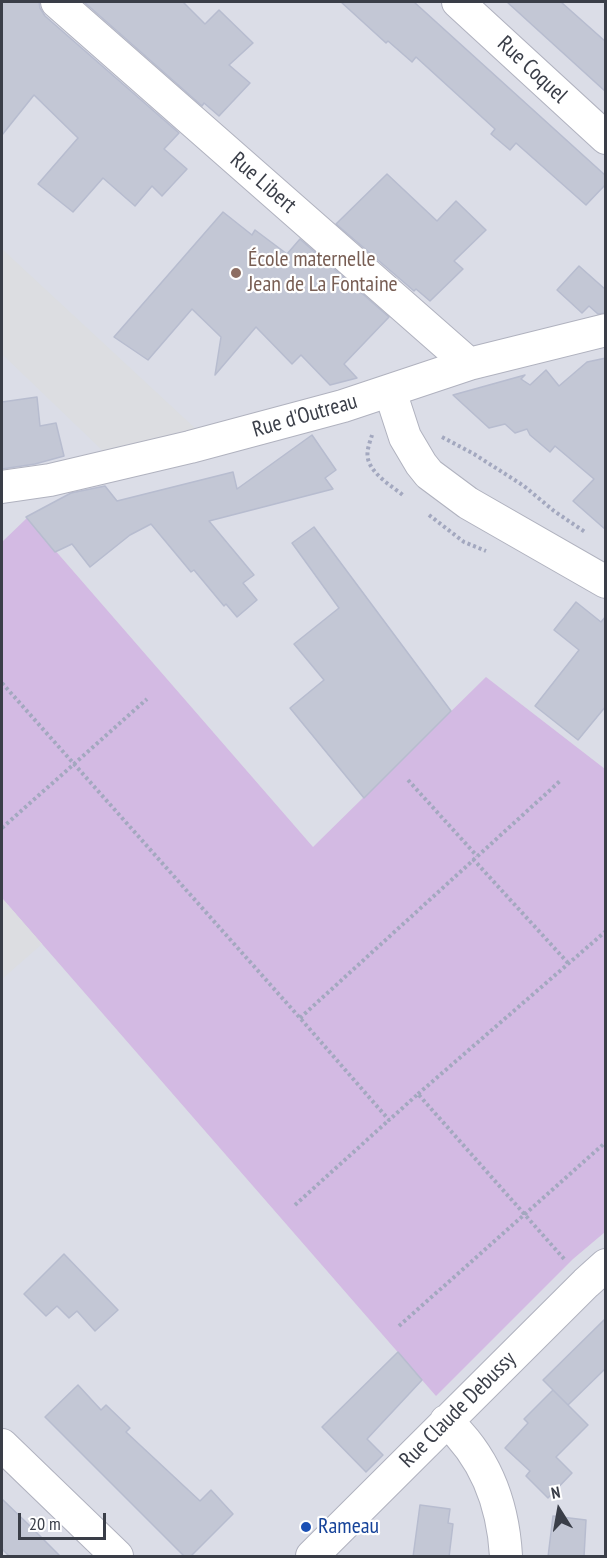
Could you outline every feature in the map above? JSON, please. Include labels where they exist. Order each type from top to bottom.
[{"type":"street","name":"Rue Libert","points":[[57,2],[469,364]]},
{"type":"street","name":"Rue Coquel","points":[[458,2],[606,138]]},
{"type":"street","name":"Rue d'Outreau","points":[[2,487],[79,474],[190,447],[311,415],[469,364],[606,330]]},
{"type":"street","points":[[390,391],[405,437],[429,474],[468,503],[606,582]]},
{"type":"street","name":"Rue Claude Debussy","points":[[312,1557],[596,1274]]},
{"type":"street","points":[[446,1421],[471,1446],[487,1474],[498,1507],[506,1557]]},
{"type":"street","points":[[8,1463],[117,1557]]},
{"type":"path","points":[[437,435],[474,454],[524,486],[554,511],[591,536]]},
{"type":"path","points":[[2,683],[389,1120]]},
{"type":"path","points":[[2,828],[147,699]]},
{"type":"path","points":[[408,780],[568,963]]},
{"type":"path","points":[[300,1018],[560,781]]},
{"type":"path","points":[[295,1205],[606,930]]},
{"type":"path","points":[[418,1094],[525,1214],[596,1274]]},
{"type":"path","points":[[399,1326],[606,1142]]},
{"type":"shaded area","points":[[2,2],[605,2],[605,1556],[2,1556]]},
{"type":"shaded area","points":[[2,249],[197,430],[104,452],[2,354]]},
{"type":"shaded area","points":[[27,518],[313,847],[486,677],[605,769],[605,1232],[573,1259],[436,1396],[2,898],[2,542]]},
{"type":"shaded area","points":[[2,898],[42,944],[2,979]]},
{"type":"building","points":[[2,2],[39,2],[45,16],[179,133],[164,149],[187,169],[162,196],[152,186],[135,206],[103,178],[73,212],[38,184],[78,138],[34,95],[2,135]]},
{"type":"building","points":[[84,2],[183,2],[205,24],[219,10],[253,43],[229,65],[250,83],[219,116],[204,103],[202,106]]},
{"type":"building","points":[[341,2],[414,2],[606,176],[606,184],[586,205],[516,143],[510,150],[491,134],[495,129],[416,57],[412,62],[388,41],[386,43]]},
{"type":"building","points":[[507,2],[561,2],[606,42],[606,92]]},
{"type":"building","points":[[387,174],[437,221],[456,201],[486,230],[454,261],[463,269],[430,301],[416,289],[414,291],[336,224]]},
{"type":"building","name":"École maternelle Jean de La Fontaine","points":[[223,212],[252,235],[255,230],[287,254],[300,239],[389,317],[344,364],[357,378],[330,385],[301,355],[292,364],[256,327],[215,375],[221,337],[192,309],[148,360],[114,337]]},
{"type":"building","points":[[579,266],[606,290],[606,313],[598,314],[589,306],[582,313],[557,290]]},
{"type":"building","points":[[606,358],[606,530],[573,501],[594,479],[555,446],[550,452],[530,435],[527,429],[515,433],[505,424],[489,428],[453,395],[525,375],[521,379],[530,385],[546,370],[559,386],[587,362]]},
{"type":"building","points":[[37,397],[40,426],[56,423],[64,456],[35,464],[2,469],[2,402]]},
{"type":"building","points":[[312,435],[336,470],[325,478],[333,489],[209,521],[254,575],[243,583],[257,600],[237,617],[226,604],[224,606],[194,570],[191,572],[151,524],[130,535],[90,567],[72,544],[55,552],[26,517],[71,493],[105,486],[117,501],[233,472],[237,489]]},
{"type":"building","points":[[314,527],[451,711],[364,798],[290,708],[324,680],[294,644],[339,608],[292,543]]},
{"type":"building","points":[[576,602],[601,622],[606,616],[606,706],[578,740],[535,706],[579,650],[554,630]]},
{"type":"building","points":[[64,1254],[118,1310],[95,1331],[77,1311],[69,1318],[57,1306],[46,1316],[24,1294]]},
{"type":"building","points":[[606,1318],[606,1368],[568,1405],[543,1380]]},
{"type":"building","points":[[398,1352],[422,1380],[367,1439],[383,1455],[366,1472],[322,1427]]},
{"type":"building","points":[[78,1385],[101,1410],[106,1405],[130,1428],[126,1432],[200,1501],[211,1490],[233,1514],[190,1557],[185,1557],[45,1417]]},
{"type":"building","points":[[553,1390],[588,1425],[556,1457],[572,1473],[548,1498],[526,1476],[530,1471],[505,1448],[528,1423],[524,1419]]},
{"type":"building","points":[[2,1499],[61,1557],[10,1557],[2,1549]]},
{"type":"building","points":[[420,1505],[450,1509],[448,1523],[453,1524],[449,1557],[413,1557]]},
{"type":"building","points":[[553,1516],[586,1520],[584,1557],[548,1557]]},
{"type":"place","name":"École maternelle Jean de La Fontaine","points":[[236,273]]},
{"type":"place","name":"Rameau","points":[[306,1527]]}]
